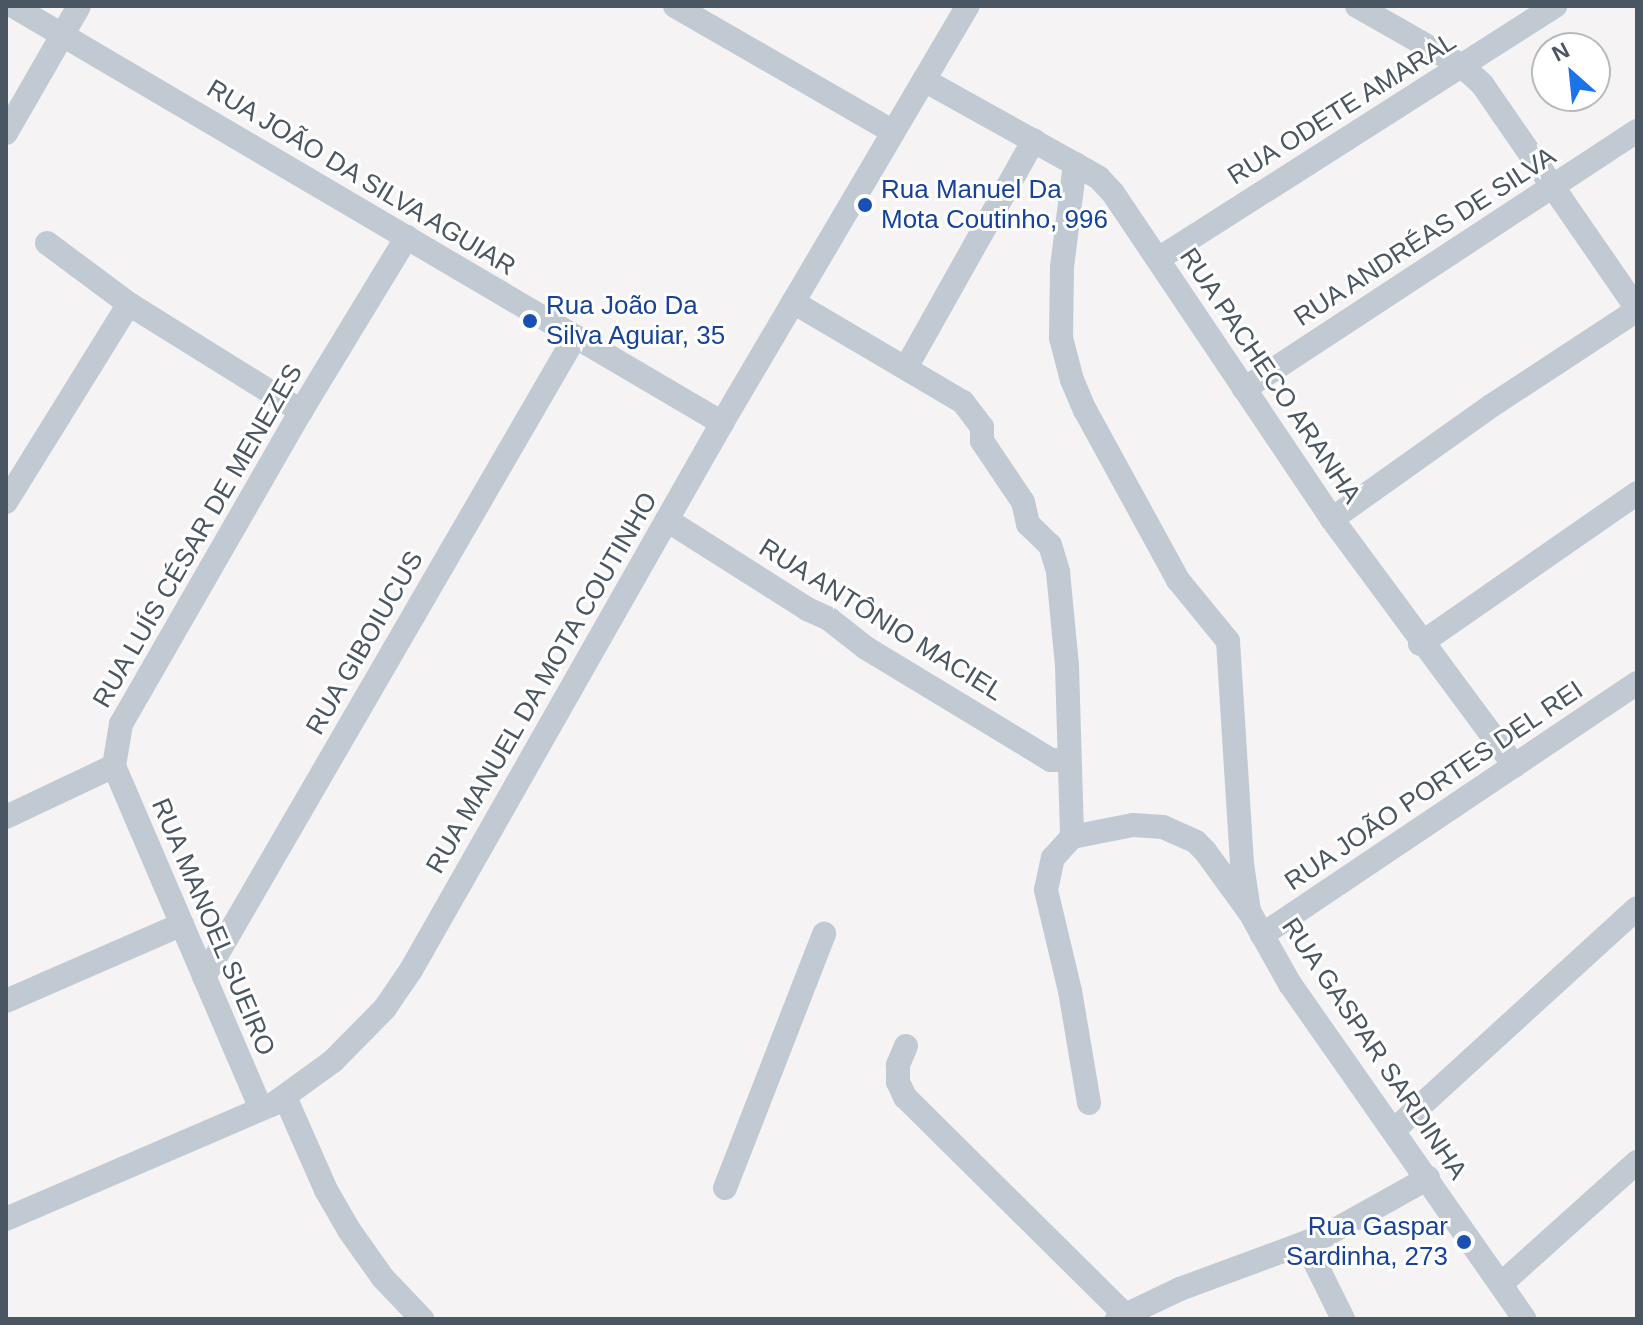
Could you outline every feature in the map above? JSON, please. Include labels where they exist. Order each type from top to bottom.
[{"type":"street","name":"RUA JOÃO DA SILVA AGUIAR","points":[[13,6],[722,423]]},
{"type":"street","points":[[6,133],[79,6]]},
{"type":"street","points":[[675,6],[893,132]]},
{"type":"street","name":"RUA MANUEL DA MOTA COUTINHO","points":[[6,1219],[285,1097],[333,1061],[371,1025],[411,970],[722,423],[968,6]]},
{"type":"street","points":[[1332,519],[1491,406],[1637,310],[1498,103],[1462,66],[1357,6]]},
{"type":"street","name":"RUA ODETE AMARAL","points":[[1158,259],[1462,66],[1527,16],[1555,6]]},
{"type":"street","name":"RUA PACHECO ARANHA","points":[[924,80],[1099,178],[1113,193],[1332,519],[1420,644],[1515,766]]},
{"type":"street","name":"RUA ANDRÉAS DE SILVA","points":[[1244,389],[1637,131]]},
{"type":"street","points":[[907,366],[1034,140]]},
{"type":"street","name":"RUA GASPAR SARDINHA","points":[[1075,164],[1062,267],[1061,338],[1072,380],[1085,410],[1178,580],[1228,641],[1242,864],[1249,911],[1290,984],[1525,1319]]},
{"type":"street","name":"RUA LUÍS CÉSAR DE MENEZES","points":[[114,766],[121,724],[301,411],[407,237]]},
{"type":"street","points":[[47,243],[129,304],[301,411]]},
{"type":"street","points":[[793,302],[949,391],[982,427],[982,441],[1023,502],[1028,524],[1046,538],[1054,555],[1067,666],[1067,760],[1072,837]]},
{"type":"street","points":[[6,502],[129,304]]},
{"type":"street","name":"RUA GIBOIUCUS","points":[[204,977],[575,337]]},
{"type":"street","points":[[1420,644],[1637,493]]},
{"type":"street","name":"RUA ANTÔNIO MACIEL","points":[[667,520],[807,609],[829,619],[866,648],[1051,760],[1067,760]]},
{"type":"street","name":"RUA JOÃO PORTES DEL REI","points":[[1262,935],[1637,683]]},
{"type":"street","points":[[6,817],[114,766]]},
{"type":"street","name":"RUA MANOEL SUEIRO","points":[[114,766],[261,1109]]},
{"type":"street","points":[[1089,1103],[1070,991],[1046,890],[1053,858],[1072,837],[1133,825],[1172,831],[1205,851],[1249,911]]},
{"type":"street","points":[[1394,1130],[1637,908]]},
{"type":"street","points":[[6,1001],[182,924]]},
{"type":"street","points":[[725,1188],[824,934]]},
{"type":"street","points":[[906,1046],[898,1065],[898,1082],[905,1097],[1120,1316],[1180,1289],[1306,1244],[1428,1178]]},
{"type":"street","points":[[285,1097],[326,1190],[349,1230],[383,1278],[422,1319]]},
{"type":"street","points":[[1501,1284],[1637,1162]]},
{"type":"street","points":[[1306,1244],[1343,1319]]},
{"type":"place","name":"Rua Manuel Da Mota Coutinho, 996","points":[[865,205]]},
{"type":"place","name":"Rua João Da Silva Aguiar, 35","points":[[530,321]]},
{"type":"place","name":"Rua Gaspar Sardinha, 273","points":[[1464,1242]]}]
